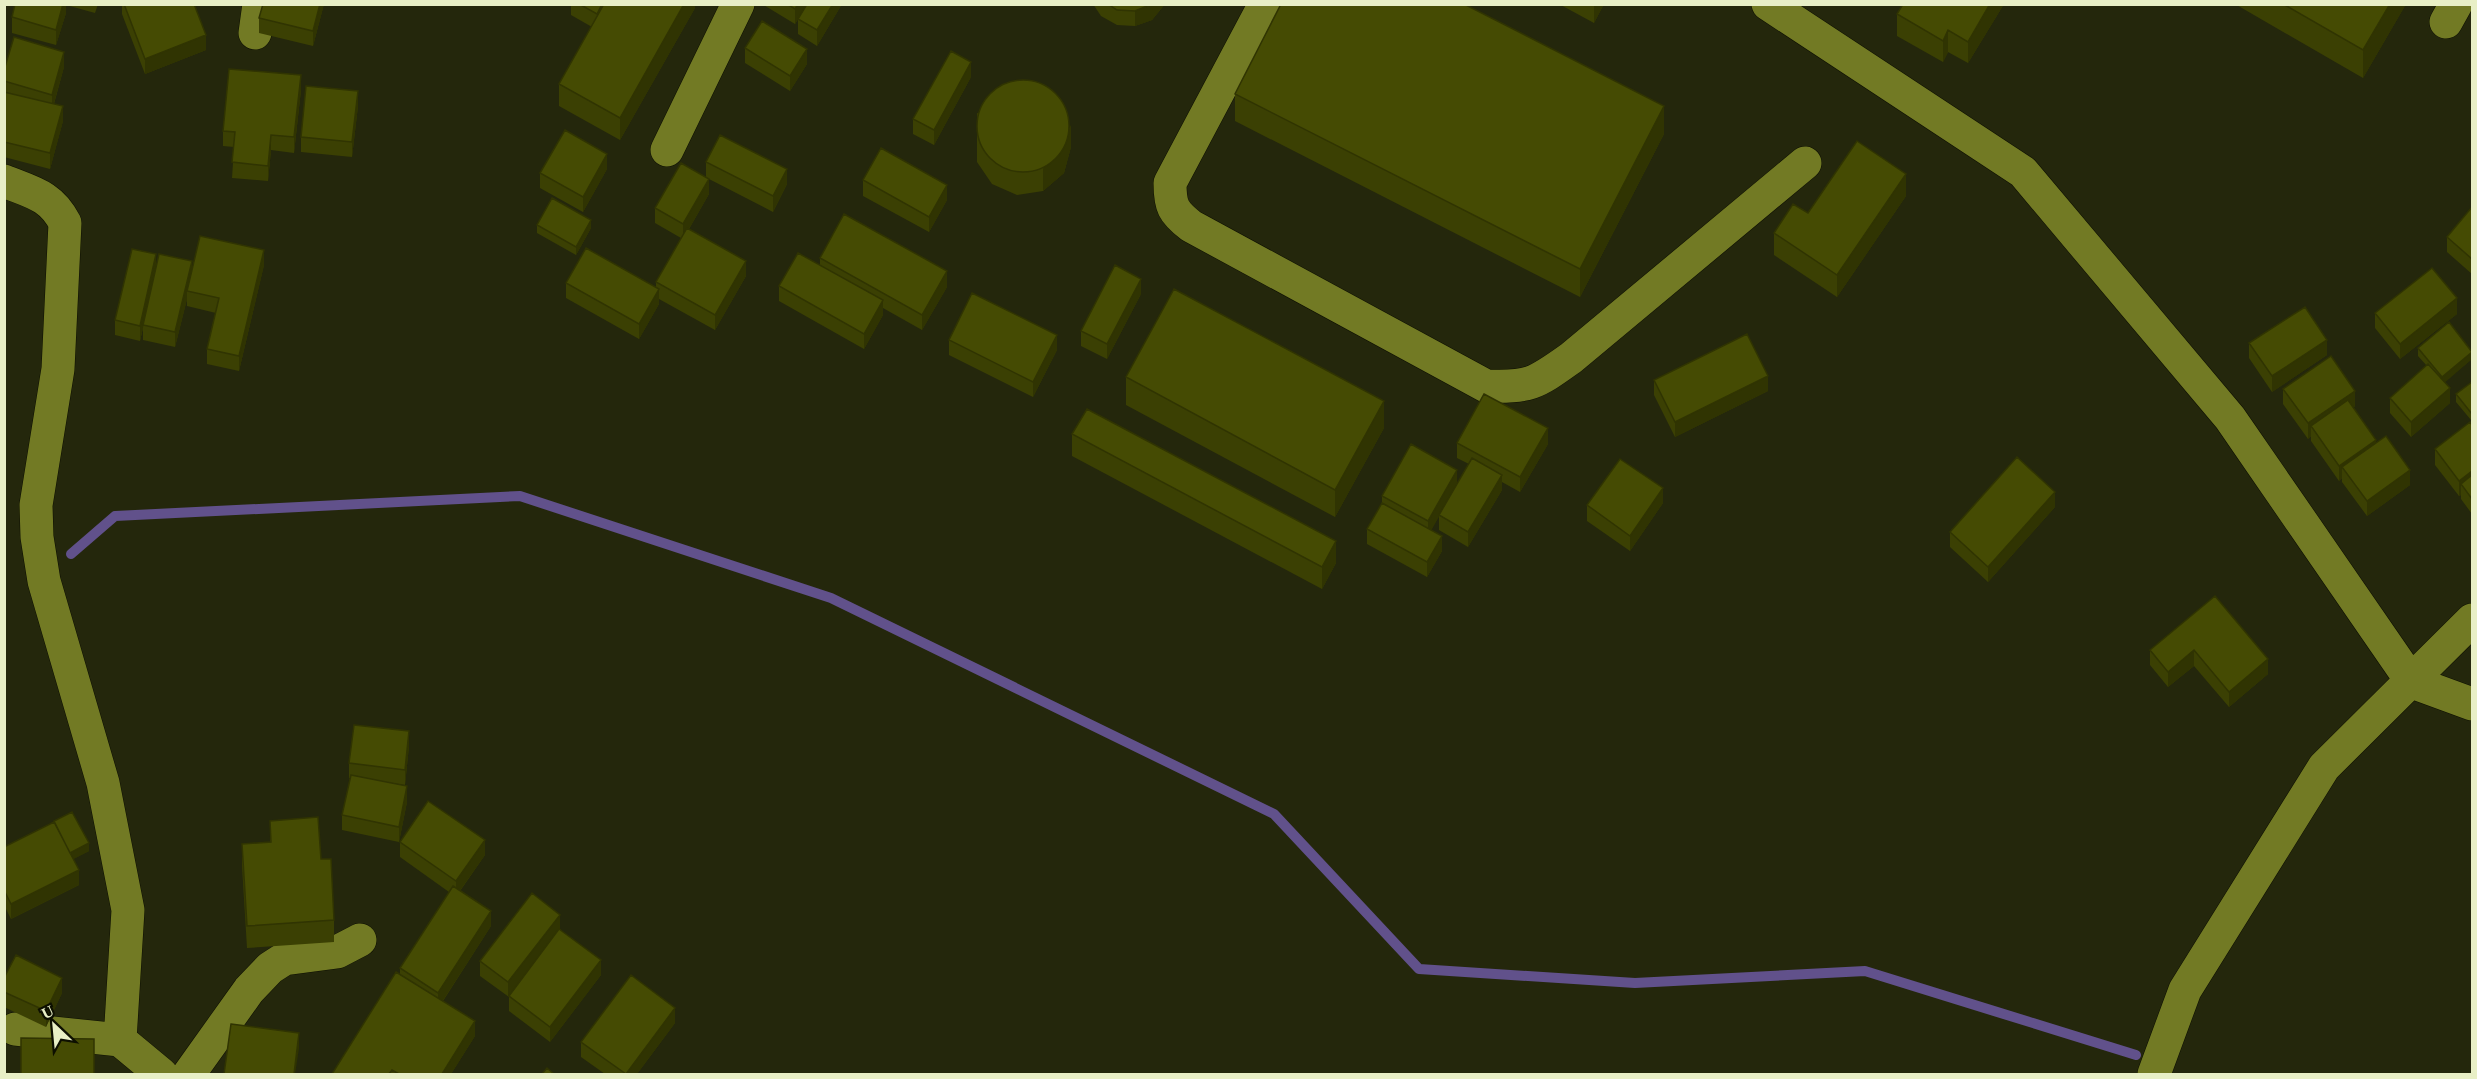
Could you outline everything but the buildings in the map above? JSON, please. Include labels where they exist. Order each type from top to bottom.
[{"type":"street","points":[[667,150],[738,4]]},
{"type":"street","points":[[1265,4],[1170,183],[1170,198],[1176,214],[1191,226],[1486,386],[1514,387],[1539,381],[1571,358],[1805,164]]},
{"type":"street","points":[[1768,4],[2023,172],[2230,418],[2412,682],[2472,704]]},
{"type":"street","points":[[4,181],[47,198],[58,208],[65,222],[58,369],[36,505],[38,537],[44,581],[104,783],[128,910],[120,1040]]},
{"type":"street","points":[[2154,1074],[2185,990],[2324,767],[2472,620]]},
{"type":"street","points":[[189,1074],[254,984],[270,968],[284,959],[337,952],[360,940]]},
{"type":"street","points":[[15,1029],[120,1040],[161,1074]]},
{"type":"waterway","points":[[71,554],[115,516],[520,496],[831,598],[1274,814],[1419,969],[1635,983],[1865,971],[2136,1055]]}]
